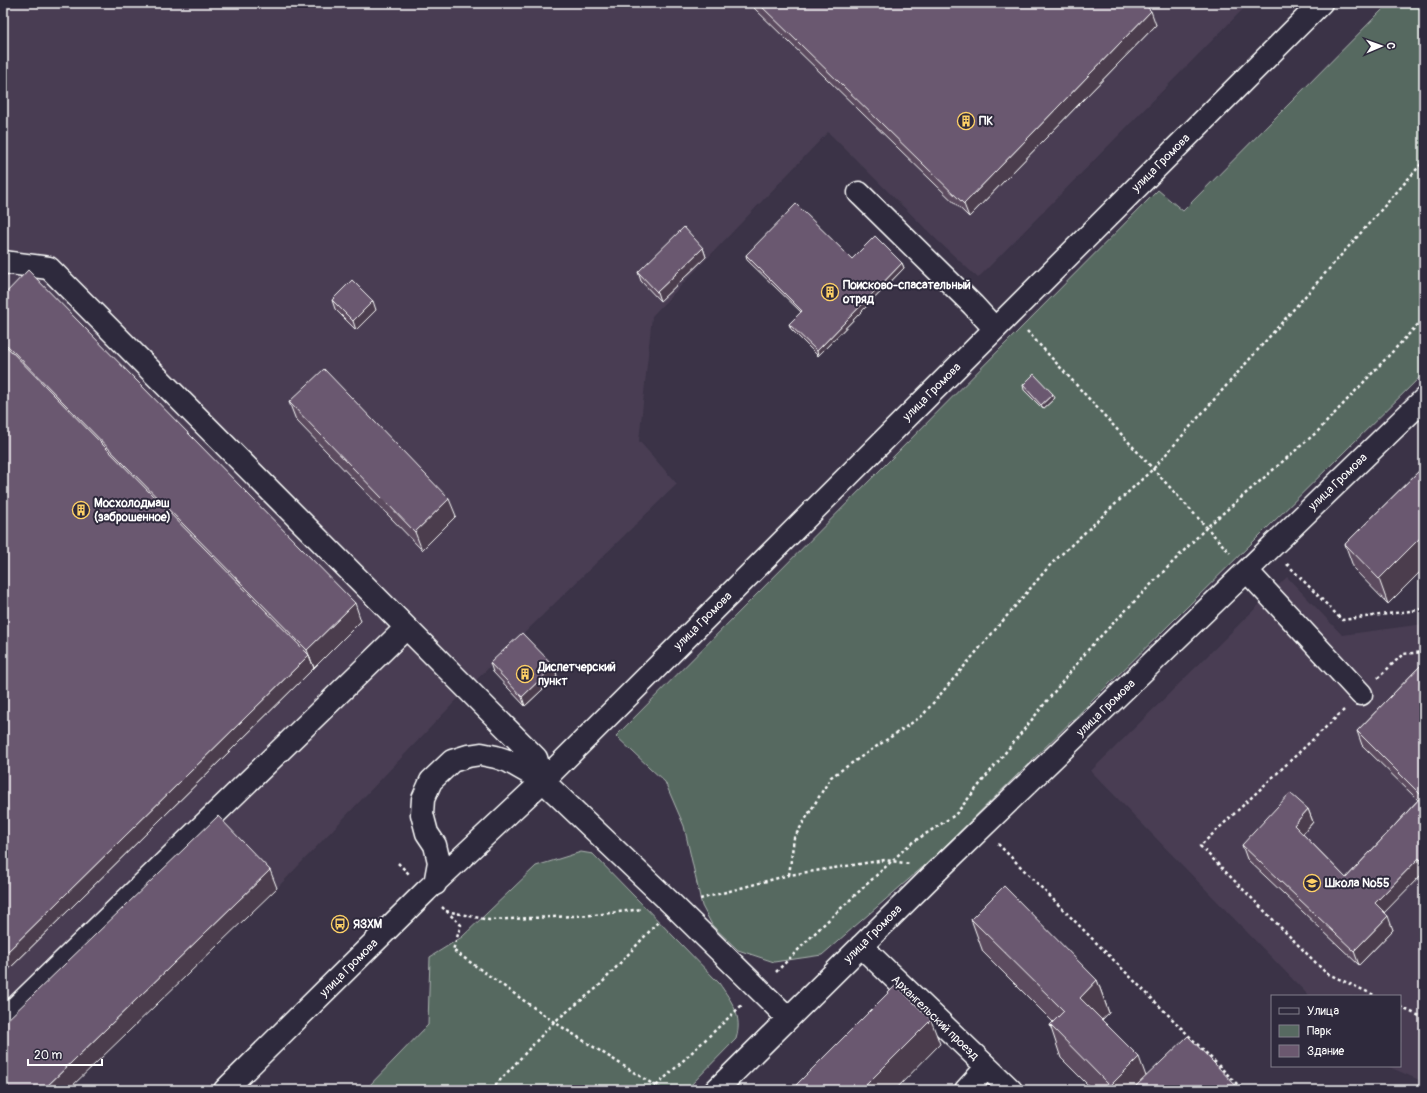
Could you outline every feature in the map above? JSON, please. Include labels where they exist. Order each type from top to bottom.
[{"type":"street","name":"улица Громова","points":[[225,1090],[431,888],[543,781],[1321,3]]},
{"type":"street","points":[[859,193],[995,328]]},
{"type":"street","points":[[3,262],[49,268],[536,758],[543,781]]},
{"type":"street","name":"улица Громова","points":[[716,1090],[940,868],[1424,399]]},
{"type":"street","points":[[1247,572],[1361,694]]},
{"type":"street","points":[[3,1020],[406,628]]},
{"type":"street","points":[[431,888],[439,862],[435,845],[427,833],[422,814],[423,799],[431,781],[452,761],[481,754],[496,757],[543,781],[673,905],[788,1018]]},
{"type":"street","name":"Архангельский проезд","points":[[861,946],[987,1067],[966,1090]]},
{"type":"street","points":[[987,1067],[1011,1090]]},
{"type":"path","points":[[789,875],[794,838],[831,777],[922,716],[1051,564],[1153,469],[1424,161]]},
{"type":"path","points":[[1011,313],[1247,572]]},
{"type":"path","points":[[652,1090],[759,989],[822,926],[910,844],[955,815],[1092,645],[1207,527],[1318,431],[1424,318]]},
{"type":"path","points":[[1285,562],[1342,620],[1424,608]]},
{"type":"path","points":[[1374,995],[1326,973],[1200,846],[1404,654],[1424,652]]},
{"type":"path","points":[[997,844],[1243,1090]]},
{"type":"path","points":[[398,863],[431,888],[461,925],[453,950],[554,1022],[662,1090]]},
{"type":"path","points":[[491,1090],[554,1022],[598,987],[673,905]]},
{"type":"path","points":[[1401,1007],[1424,1018]]},
{"type":"shaded area","points":[[3,3],[1249,3],[978,278],[937,240],[828,132],[652,316],[639,441],[677,484],[468,688],[277,888],[68,1090],[3,1090]]},
{"type":"shaded area","name":"Школа №55","points":[[1287,577],[1342,635],[1424,624],[1424,1082],[1389,1067],[1401,1067],[1401,995],[1308,995],[1091,771]]},
{"type":"green space","points":[[1389,3],[1424,3],[1424,373],[932,859],[822,955],[774,962],[738,950],[712,925],[702,906],[684,826],[665,782],[616,736],[1158,190],[1183,211]]},
{"type":"green space","points":[[581,852],[593,854],[719,983],[732,1003],[737,1016],[738,1031],[736,1039],[686,1090],[365,1090],[428,1025],[430,957],[462,937],[536,866]]},
{"type":"building","name":"ПК","points":[[758,3],[1143,3],[1151,11],[964,204]]},
{"type":"building","name":"Поисково-спасательный отряд","points":[[796,204],[852,259],[875,236],[902,263],[817,351],[789,324],[802,311],[746,255]]},
{"type":"building","points":[[684,227],[703,248],[657,292],[638,272]]},
{"type":"building","points":[[28,270],[355,603],[307,650],[3,341],[3,296]]},
{"type":"building","points":[[352,280],[373,301],[353,321],[332,300]]},
{"type":"building","name":"Мосхолодмаш (заброшенное)","points":[[3,343],[309,655],[3,956]]},
{"type":"building","points":[[324,369],[449,499],[415,532],[289,402]]},
{"type":"building","points":[[1034,374],[1053,394],[1041,405],[1023,385]]},
{"type":"building","points":[[1424,466],[1424,534],[1379,579],[1345,544]]},
{"type":"building","name":"Диспетчерский пункт","points":[[522,633],[554,666],[522,697],[490,663]]},
{"type":"building","points":[[1424,662],[1424,863],[1419,858],[1375,903],[1388,916],[1354,951],[1242,845],[1290,793],[1308,809],[1294,825],[1346,878],[1422,796],[1357,731]]},
{"type":"building","points":[[218,816],[270,870],[43,1090],[3,1090],[3,1024]]},
{"type":"building","points":[[1004,886],[1097,980],[1080,998],[1139,1057],[1110,1086],[1050,1025],[1064,1011],[971,919]]},
{"type":"building","points":[[896,985],[931,1020],[861,1090],[791,1090]]},
{"type":"building","points":[[1188,1036],[1240,1090],[1139,1090],[1136,1086]]},
{"type":"place","name":"ПК","points":[[966,121]]},
{"type":"place","name":"Поисково-спасательный отряд","points":[[830,292]]},
{"type":"place","name":"Мосхолодмаш (заброшенное)","points":[[81,510]]},
{"type":"place","name":"Диспетчерский пункт","points":[[525,674]]},
{"type":"place","name":"Школа №55","points":[[1312,883]]},
{"type":"place","name":"ЯЗХМ","points":[[340,924]]}]
